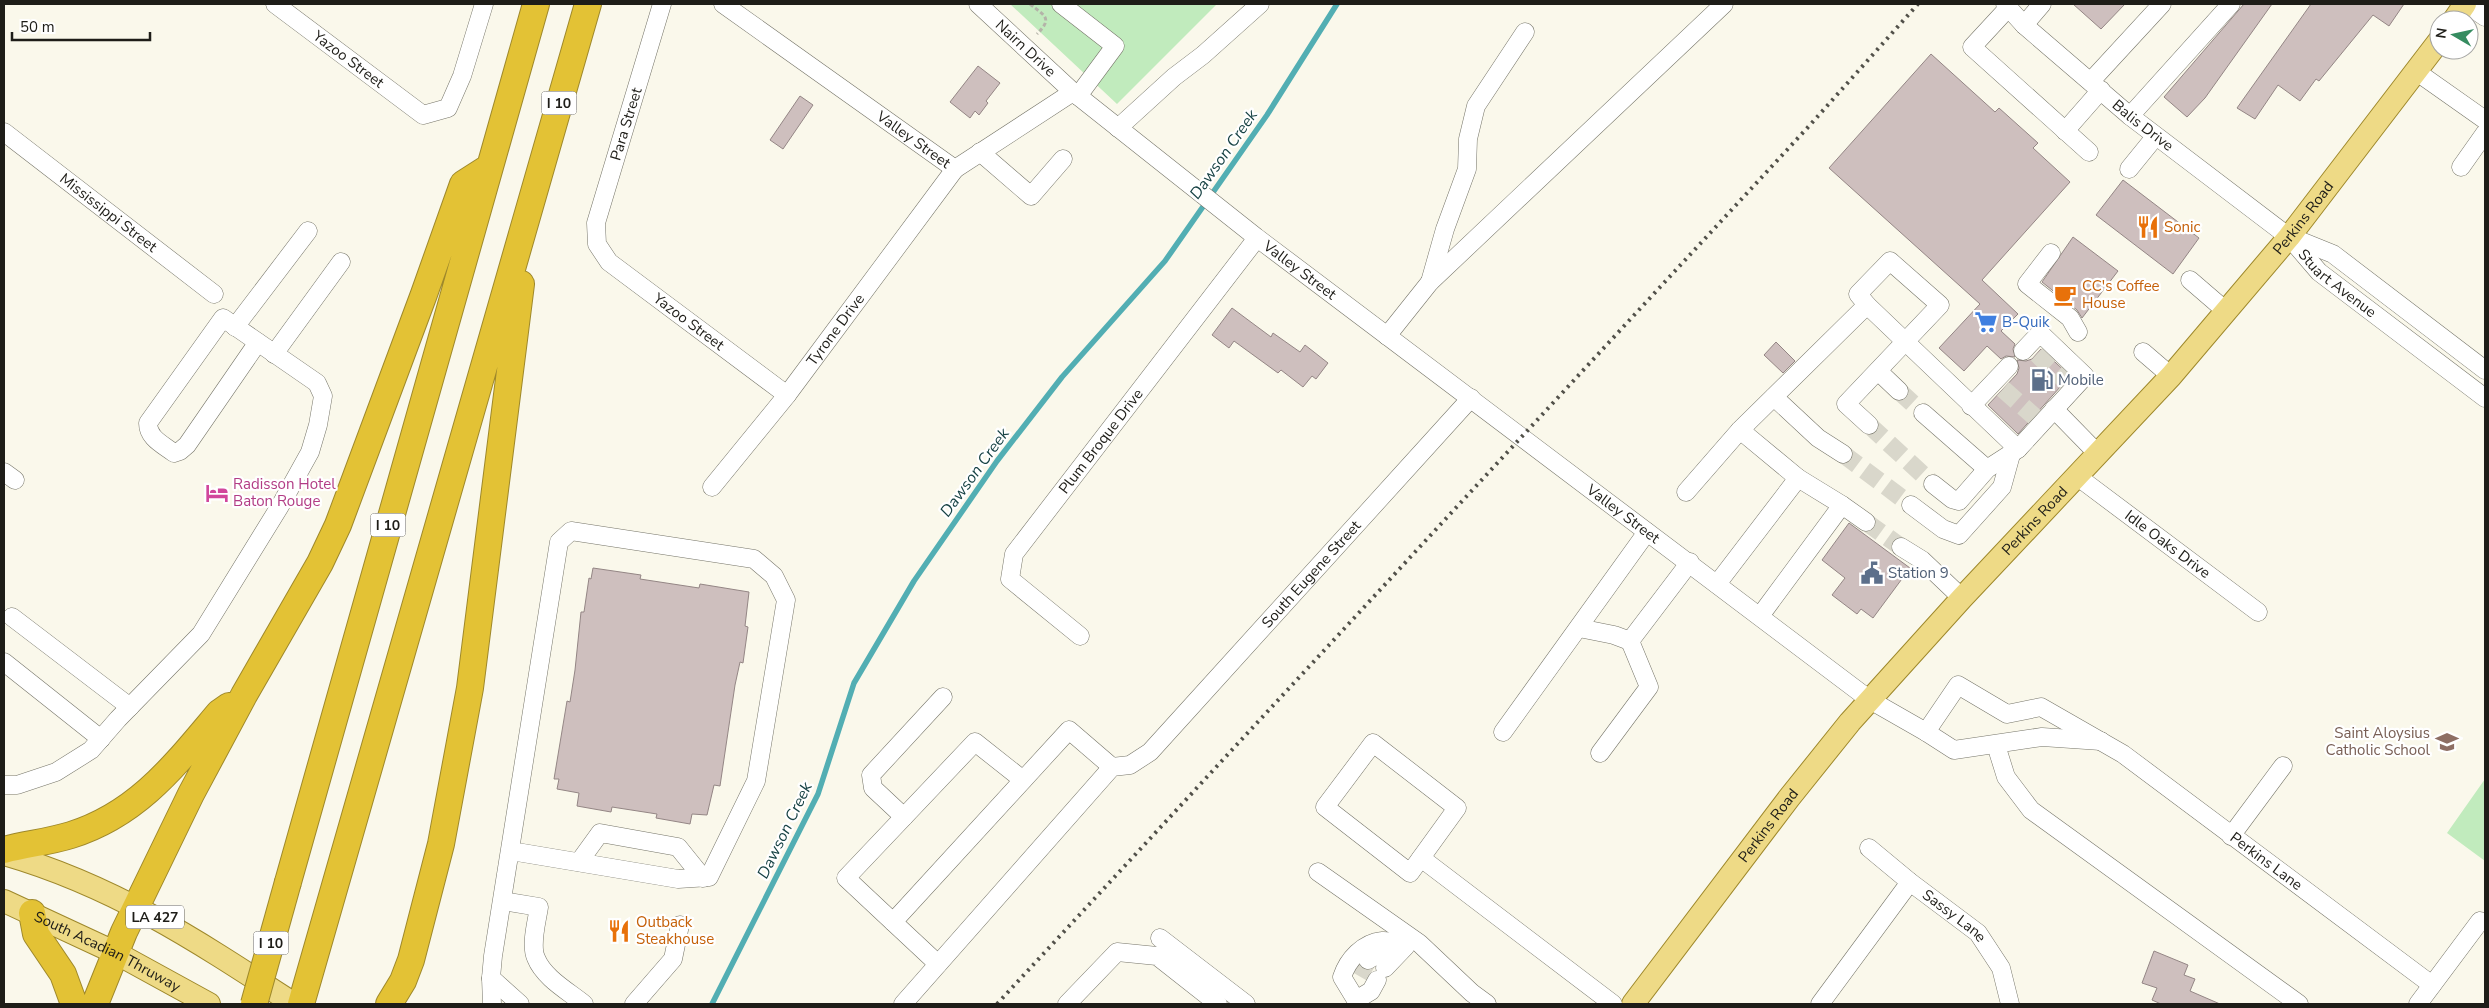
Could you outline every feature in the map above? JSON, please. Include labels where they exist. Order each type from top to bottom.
[{"type":"highway","name":"I 10","points":[[254,1004],[488,168],[536,4]]},
{"type":"highway","name":"I 10","points":[[302,1004],[588,4]]},
{"type":"highway","points":[[95,1004],[137,906],[191,794],[244,695],[320,563],[338,525],[463,184],[488,168]]},
{"type":"highway","points":[[390,1004],[404,993],[441,844],[470,688],[531,202]]},
{"type":"highway","points":[[4,850],[71,835],[107,820],[125,809],[145,796],[163,779],[219,713],[244,695]]},
{"type":"highway","points":[[32,913],[36,934],[63,974],[74,1004]]},
{"type":"main road","name":"Perkins Road","points":[[1633,1004],[1789,798],[1870,700],[1962,598],[2078,477],[2171,376],[2289,237],[2429,55]]},
{"type":"main road","name":"LA 427","points":[[4,854],[44,866],[137,906],[218,954],[294,1004]]},
{"type":"main road","name":"South Acadian Thruway","points":[[4,901],[116,953],[209,1004]]},
{"type":"street","name":"Yazoo Street","points":[[275,4],[423,115],[448,108],[462,76],[484,4]]},
{"type":"street","name":"Para Street","points":[[597,244],[596,223],[662,4]]},
{"type":"street","name":"Valley Street","points":[[723,4],[955,169],[1075,94],[1176,176],[1257,238],[1647,532],[1690,562],[1870,700],[1954,750],[2042,737],[2101,740]]},
{"type":"street","name":"Nairn Drive","points":[[978,4],[1075,94]]},
{"type":"street","points":[[1061,4],[1115,46],[1075,94]]},
{"type":"street","points":[[1118,128],[1174,76],[1203,55],[1260,4]]},
{"type":"street","points":[[1387,336],[1430,282],[1724,4]]},
{"type":"street","points":[[2024,25],[2042,4]]},
{"type":"street","points":[[2066,131],[2096,86],[2162,4]]},
{"type":"street","points":[[2130,116],[2231,4]]},
{"type":"street","points":[[2466,4],[2485,18]]},
{"type":"street","points":[[2007,5],[1972,47],[2089,152]]},
{"type":"street","name":"Balis Drive","points":[[2007,5],[2024,25],[2130,116],[2289,237]]},
{"type":"street","points":[[1430,282],[1445,228],[1467,169],[1468,139],[1476,106],[1525,32]]},
{"type":"street","points":[[2417,72],[2485,120]]},
{"type":"street","name":"Mississippi Street","points":[[4,132],[214,294]]},
{"type":"street","points":[[2460,166],[2485,133]]},
{"type":"street","points":[[2130,169],[2156,137]]},
{"type":"street","points":[[980,152],[1031,196],[1063,159]]},
{"type":"street","name":"Tyrone Drive","points":[[712,487],[787,395],[955,169]]},
{"type":"street","points":[[235,326],[308,231]]},
{"type":"street","name":"Stuart Avenue","points":[[2289,237],[2333,254],[2485,370]]},
{"type":"street","name":"Stuart Avenue","points":[[2289,237],[2319,272],[2485,398]]},
{"type":"street","name":"Plum Broque Drive","points":[[1080,636],[1010,579],[1014,554],[1257,238]]},
{"type":"street","name":"Yazoo Street","points":[[597,244],[609,262],[787,395]]},
{"type":"street","points":[[2051,253],[2027,284],[2070,318],[2078,332]]},
{"type":"street","points":[[1869,425],[1846,404],[1906,343],[1940,304],[1890,261],[1858,294],[1906,343],[2015,450]]},
{"type":"street","points":[[274,354],[341,262]]},
{"type":"street","points":[[2190,280],[2226,311]]},
{"type":"street","points":[[1686,492],[1740,430],[1868,305]]},
{"type":"street","points":[[4,785],[16,785],[56,772],[91,750],[201,634],[280,506],[310,452],[323,396],[317,383],[274,354],[258,342],[223,318],[148,423],[148,431],[153,438],[174,452],[180,452],[187,445],[258,342]]},
{"type":"street","points":[[1934,484],[1952,499],[1959,500],[1987,469],[2015,450],[2039,420],[2054,409],[2071,386],[2085,376],[2040,333],[2029,350]]},
{"type":"street","points":[[2143,352],[2171,376]]},
{"type":"street","points":[[1971,406],[1999,385],[2009,366]]},
{"type":"street","points":[[1878,371],[1899,391]]},
{"type":"street","points":[[1774,397],[1818,438],[1842,454]]},
{"type":"street","name":"South Eugene Street","points":[[1112,768],[1130,765],[1150,752],[1471,398]]},
{"type":"street","points":[[2054,409],[2098,454]]},
{"type":"street","points":[[1923,413],[1987,469]]},
{"type":"street","points":[[1740,430],[1798,478],[1866,522]]},
{"type":"street","points":[[1911,505],[1943,529],[1959,535],[2002,487],[2015,450]]},
{"type":"street","name":"Idle Oaks Drive","points":[[2078,477],[2258,612]]},
{"type":"street","points":[[1717,584],[1798,478]]},
{"type":"street","points":[[1760,616],[1842,505]]},
{"type":"street","points":[[492,1004],[493,956],[559,542],[571,531],[754,559],[774,576],[786,600],[756,781],[709,878],[678,879],[511,851]]},
{"type":"street","points":[[1503,732],[1647,532]]},
{"type":"street","points":[[1901,547],[1922,560],[1962,598]]},
{"type":"street","points":[[1630,641],[1690,562]]},
{"type":"street","points":[[12,618],[130,707]]},
{"type":"street","points":[[1578,628],[1614,635],[1630,641],[1649,687],[1600,753]]},
{"type":"street","points":[[4,662],[101,739]]},
{"type":"street","name":"Perkins Lane","points":[[1926,732],[1958,685],[2007,714],[2041,707],[2123,754],[2230,836],[2432,985]]},
{"type":"street","points":[[904,817],[873,788],[871,775],[943,697]]},
{"type":"street","points":[[893,922],[1069,730],[1112,768],[903,1004]]},
{"type":"street","points":[[938,964],[846,878],[975,742],[1023,780]]},
{"type":"street","points":[[1373,743],[1457,808],[1422,858],[1410,873],[1325,807],[1373,743]]},
{"type":"street","points":[[1996,745],[2006,777],[2031,810],[2299,1004]]},
{"type":"street","points":[[2230,836],[2283,766]]},
{"type":"street","points":[[579,862],[600,833],[678,847],[703,878]]},
{"type":"street","name":"Sassy Lane","points":[[1869,848],[1910,882],[1978,933],[2001,968],[2010,1004]]},
{"type":"street","points":[[1422,858],[1613,1004]]},
{"type":"street","points":[[1318,872],[1487,1004]]},
{"type":"street","points":[[1820,1004],[1910,882]]},
{"type":"street","points":[[502,901],[539,907],[535,957],[549,976],[584,1004]]},
{"type":"street","points":[[2418,1004],[2480,921]]},
{"type":"street","points":[[634,1004],[673,959],[680,925]]},
{"type":"street","points":[[1160,938],[1246,1004]]},
{"type":"street","points":[[1359,1002],[1342,977],[1345,968],[1363,946],[1383,940],[1412,944]]},
{"type":"street","points":[[1368,960],[1381,952],[1412,944]]},
{"type":"street","points":[[1359,1002],[1371,991],[1381,974],[1412,944]]},
{"type":"street","points":[[1067,1004],[1117,952],[1156,956],[1218,1004]]},
{"type":"street","points":[[1359,976],[1354,990],[1359,1002]]},
{"type":"street","points":[[492,978],[520,1004]]},
{"type":"path","points":[[1030,4],[1046,20],[1045,26],[1037,34]]},
{"type":"green space","points":[[1010,4],[1217,4],[1117,104]]},
{"type":"green space","points":[[2485,779],[2485,861],[2447,833]]},
{"type":"building","points":[[2073,4],[2125,4],[2101,29]]},
{"type":"building","points":[[2244,4],[2272,4],[2205,98],[2187,117],[2164,97]]},
{"type":"building","points":[[2311,4],[2404,4],[2389,26],[2373,15],[2319,81],[2316,79],[2300,101],[2278,85],[2255,119],[2237,108]]},
{"type":"building","points":[[1931,54],[1995,112],[1999,108],[2038,143],[2033,148],[2070,182],[1982,280],[2018,314],[2001,331],[2015,344],[2013,349],[2015,357],[2006,356],[2001,359],[1987,346],[1964,371],[1939,348],[1980,304],[1829,168]]},
{"type":"building","points":[[978,66],[1000,83],[986,101],[988,103],[979,115],[975,111],[970,118],[950,102]]},
{"type":"building","points":[[800,96],[813,105],[783,149],[770,140]]},
{"type":"building","name":"Sonic","points":[[2123,180],[2199,238],[2173,274],[2096,215]]},
{"type":"building","points":[[2073,237],[2118,271],[2082,318],[2077,310],[2042,282]]},
{"type":"building","points":[[1232,308],[1271,337],[1273,333],[1300,352],[1305,345],[1328,363],[1316,379],[1312,376],[1303,387],[1281,370],[1278,373],[1234,341],[1229,348],[1212,335]]},
{"type":"building","points":[[1776,342],[1795,361],[1783,373],[1764,355]]},
{"type":"building","name":"Mobile","points":[[2041,349],[2070,376],[2018,434],[1988,405],[2017,374],[2019,368],[2017,360],[2026,361],[2032,359]]},
{"type":"building","name":"Station 9","points":[[1849,523],[1910,568],[1873,618],[1861,609],[1857,614],[1832,595],[1845,578],[1822,560]]},
{"type":"building","points":[[593,568],[641,575],[640,579],[699,588],[700,584],[749,592],[745,626],[748,627],[743,663],[740,662],[735,685],[720,786],[714,785],[707,815],[692,814],[690,824],[656,818],[657,814],[612,807],[611,812],[577,806],[579,793],[557,789],[559,779],[554,779],[567,701],[570,702],[581,612],[584,612],[589,578],[591,579]]},
{"type":"building","points":[[2154,951],[2188,965],[2184,975],[2195,979],[2190,991],[2220,1004],[2161,1004],[2152,1000],[2157,988],[2142,983]]},
{"type":"waterway","name":"Dawson Creek","points":[[712,1004],[818,794],[854,683],[914,581],[997,461],[1062,377],[1165,261],[1267,115],[1337,4]]},
{"type":"tunnel","points":[[2037,354],[2069,384]]},
{"type":"tunnel","points":[[2003,389],[2037,419]]},
{"type":"tunnel","points":[[1899,391],[1923,413]]},
{"type":"tunnel","points":[[1869,425],[1933,484]]},
{"type":"tunnel","points":[[1843,454],[1911,505]]},
{"type":"tunnel","points":[[1866,522],[1901,547]]},
{"type":"tunnel","points":[[1359,976],[1368,960]]},
{"type":"railway","points":[[997,1004],[1810,125],[1918,4]]},
{"type":"place","name":"Sonic","points":[[2148,227]]},
{"type":"place","name":"CC's Coffee House","points":[[2065,295]]},
{"type":"place","name":"B-Quik","points":[[1986,322]]},
{"type":"place","name":"Mobile","points":[[2042,380]]},
{"type":"place","name":"Radisson Hotel Baton Rouge","points":[[217,493]]},
{"type":"place","name":"Station 9","points":[[1872,573]]},
{"type":"place","name":"Saint Aloysius Catholic School","points":[[2447,742]]},
{"type":"place","name":"Outback Steakhouse","points":[[619,931]]}]
